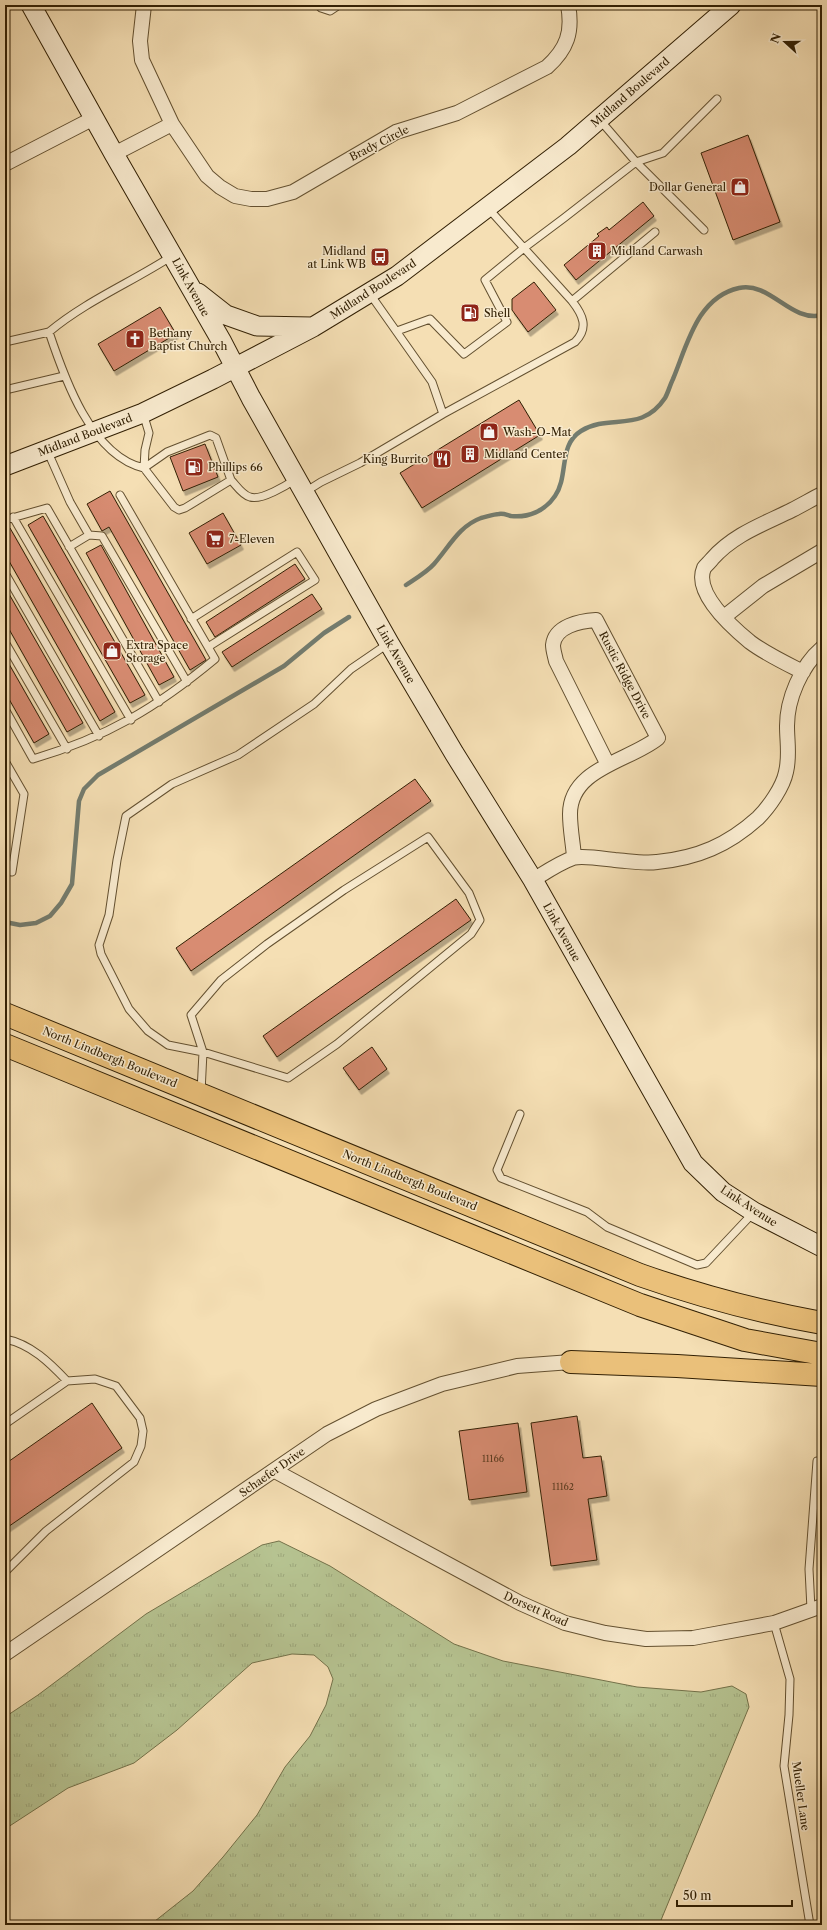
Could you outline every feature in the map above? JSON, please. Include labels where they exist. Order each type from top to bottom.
[{"type":"highway","name":"North Lindbergh Boulevard","points":[[5,1014],[640,1275],[692,1293],[746,1308],[822,1323]]},
{"type":"highway","points":[[5,1045],[634,1302],[745,1340],[822,1354]]},
{"type":"highway","points":[[571,1362],[677,1366],[822,1375]]},
{"type":"street","name":"Link Avenue","points":[[31,5],[114,154],[191,287],[235,369],[389,643],[454,753],[533,880],[693,1163],[723,1192],[754,1212],[822,1248]]},
{"type":"street","name":"Brady Circle","points":[[144,5],[140,41],[142,60],[172,124],[207,176],[220,187],[235,196],[251,200],[267,199],[292,192],[396,132],[457,113],[547,67],[559,56],[567,42],[570,28],[568,5]]},
{"type":"street","name":"Midland Boulevard","points":[[5,466],[143,413],[235,369],[313,327],[397,276],[568,146],[731,5]]},
{"type":"street","points":[[5,164],[94,118]]},
{"type":"street","points":[[114,154],[172,124]]},
{"type":"street","points":[[191,287],[226,314],[257,326],[313,327]]},
{"type":"street","points":[[803,672],[780,660],[750,641],[724,617],[707,596],[702,581],[704,568],[719,551],[744,533],[822,494]]},
{"type":"street","points":[[724,617],[763,586],[822,551]]},
{"type":"street","name":"Rustic Ridge Drive","points":[[574,857],[570,814],[571,805],[586,778],[608,765],[650,745],[658,738],[596,620],[580,621],[567,627],[557,636],[553,646],[556,661],[608,765]]},
{"type":"street","points":[[533,880],[574,857],[656,863],[687,857],[717,848],[739,834],[759,817],[777,793],[786,773],[789,751],[787,725],[790,701],[803,672],[814,655],[822,648]]},
{"type":"street","name":"Schaefer Drive","points":[[5,1654],[275,1471],[326,1434],[376,1409],[442,1384],[518,1366],[571,1362]]},
{"type":"street","name":"Dorsett Road","points":[[275,1471],[480,1582],[565,1623],[605,1633],[646,1639],[694,1638],[774,1623],[816,1607]]},
{"type":"lane","points":[[320,6],[330,11],[339,5]]},
{"type":"lane","points":[[396,331],[430,319],[464,354],[470,350],[506,322],[485,280],[524,248],[636,162],[662,153],[718,99]]},
{"type":"lane","points":[[599,119],[636,162],[704,230]]},
{"type":"lane","points":[[144,468],[168,452],[210,435],[216,438],[231,480],[243,494],[250,498],[258,497],[272,491],[321,482],[360,463],[442,414],[575,342],[581,336],[584,326],[582,313],[488,208]]},
{"type":"lane","points":[[572,301],[655,232]]},
{"type":"lane","points":[[5,342],[49,332],[66,317],[138,278],[173,255]]},
{"type":"lane","points":[[369,293],[432,382],[442,414]]},
{"type":"lane","points":[[49,332],[64,376],[95,432],[114,452],[136,466],[144,468],[174,507],[179,510],[185,508],[231,480]]},
{"type":"lane","points":[[5,390],[64,376]]},
{"type":"lane","points":[[143,413],[149,433],[145,450],[144,468]]},
{"type":"lane","points":[[47,450],[70,502],[90,535]]},
{"type":"lane","points":[[5,709],[33,759],[67,749],[99,736],[131,720],[187,682],[215,659],[120,495]]},
{"type":"lane","points":[[5,520],[46,508],[159,702]]},
{"type":"lane","points":[[13,517],[131,720]]},
{"type":"lane","points":[[69,547],[90,535],[102,536],[187,682]]},
{"type":"lane","points":[[191,619],[297,552],[315,580],[208,647]]},
{"type":"lane","points":[[5,573],[99,736]]},
{"type":"lane","points":[[5,642],[67,749]]},
{"type":"lane","points":[[201,1094],[203,1052],[191,1015],[221,980],[267,944],[337,894],[428,837],[469,893],[480,920],[472,934],[337,1044],[288,1078],[203,1052],[168,1045],[148,1032],[129,1009],[101,954],[99,945],[112,899],[117,860],[126,816],[172,784],[238,755],[314,704],[350,669],[389,643]]},
{"type":"lane","points":[[5,761],[24,794],[12,872],[5,871]]},
{"type":"lane","points":[[520,1114],[497,1170],[501,1178],[587,1212],[607,1227],[696,1264],[706,1263],[754,1212]]},
{"type":"lane","points":[[5,1339],[16,1341],[48,1361],[67,1381]]},
{"type":"lane","points":[[5,1424],[67,1381],[95,1378],[116,1386],[140,1418],[143,1430],[141,1446],[134,1462],[46,1531],[5,1572]]},
{"type":"lane","points":[[816,1607],[809,1568],[817,1461]]},
{"type":"lane","name":"Mueller Lane","points":[[774,1623],[790,1679],[789,1715],[784,1766],[810,1925]]},
{"type":"green space","points":[[279,1541],[330,1566],[454,1644],[503,1661],[637,1687],[701,1692],[732,1686],[746,1694],[749,1707],[659,1925],[150,1925],[193,1891],[223,1857],[257,1815],[285,1767],[310,1736],[326,1705],[333,1679],[328,1667],[314,1655],[292,1654],[252,1663],[177,1730],[134,1763],[68,1788],[5,1829],[5,1717],[38,1695],[146,1614],[262,1545]]},
{"type":"building","name":"Dollar General","points":[[748,135],[780,222],[733,240],[701,153]]},
{"type":"building","name":"Midland Carwash","points":[[643,202],[654,216],[576,280],[564,265],[599,236],[597,234],[607,227],[609,230]]},
{"type":"building","points":[[534,282],[556,310],[528,332],[512,310],[512,299]]},
{"type":"building","points":[[160,307],[176,334],[114,371],[98,344]]},
{"type":"building","name":"Midland Center","points":[[519,400],[540,435],[422,508],[400,473]]},
{"type":"building","name":"Phillips 66","points":[[205,444],[218,477],[183,491],[170,457]]},
{"type":"building","points":[[110,491],[206,660],[190,670],[109,527],[102,531],[87,504]]},
{"type":"building","name":"7-Eleven","points":[[223,513],[241,545],[207,564],[189,533]]},
{"type":"building","points":[[43,516],[145,695],[130,703],[28,525]]},
{"type":"building","points":[[10,528],[115,712],[100,721],[5,554],[5,531]]},
{"type":"building","points":[[101,545],[174,677],[159,685],[86,553]]},
{"type":"building","points":[[295,564],[305,579],[215,637],[206,622]]},
{"type":"building","points":[[5,587],[83,723],[67,732],[5,622]]},
{"type":"building","points":[[312,594],[322,609],[232,667],[222,652]]},
{"type":"building","points":[[5,657],[49,734],[34,743],[5,692]]},
{"type":"building","points":[[415,779],[431,801],[191,971],[176,948]]},
{"type":"building","points":[[456,899],[471,920],[277,1057],[263,1036]]},
{"type":"building","points":[[372,1047],[387,1069],[359,1090],[343,1068]]},
{"type":"building","points":[[92,1403],[122,1448],[5,1529],[5,1464]]},
{"type":"building","points":[[577,1416],[583,1458],[601,1456],[607,1496],[588,1499],[597,1560],[551,1566],[531,1423]]},
{"type":"building","points":[[518,1423],[527,1492],[469,1500],[459,1431]]},
{"type":"waterway","points":[[406,585],[431,567],[460,532],[473,522],[481,518],[497,514],[511,516],[530,515],[546,506],[555,496],[559,488],[569,444],[581,431],[603,423],[636,420],[646,416],[656,409],[666,396],[689,338],[703,312],[713,301],[725,293],[739,288],[750,287],[761,290],[800,313],[811,316],[822,315]]},
{"type":"waterway","points":[[5,922],[20,925],[36,923],[50,916],[61,903],[72,884],[79,801],[84,789],[98,775],[284,666],[324,633],[349,617]]},
{"type":"place","name":"Dollar General","points":[[740,187]]},
{"type":"place","name":"Midland Carwash","points":[[597,251]]},
{"type":"place","name":"Midland at Link WB","points":[[380,257]]},
{"type":"place","name":"Shell","points":[[470,313]]},
{"type":"place","name":"Bethany Baptist Church","points":[[135,339]]},
{"type":"place","name":"Wash-O-Mat","points":[[489,432]]},
{"type":"place","name":"Midland Center","points":[[470,454]]},
{"type":"place","name":"King Burrito","points":[[442,459]]},
{"type":"place","name":"Phillips 66","points":[[194,467]]},
{"type":"place","name":"7-Eleven","points":[[215,539]]},
{"type":"place","name":"Extra Space Storage","points":[[112,651]]}]
